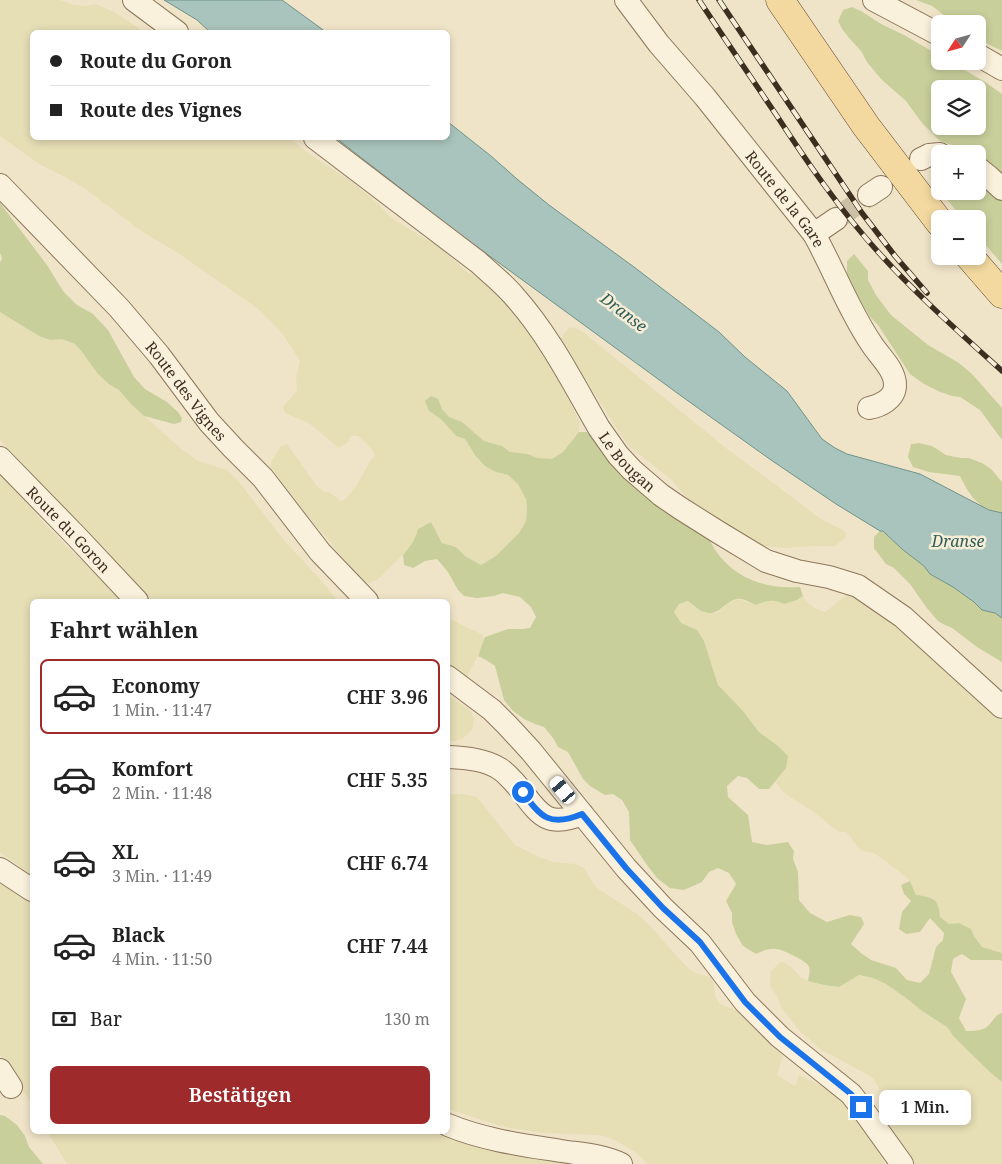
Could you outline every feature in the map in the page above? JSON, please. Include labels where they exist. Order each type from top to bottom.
[{"type":"main road","points":[[780,0],[866,126],[931,210]]},
{"type":"main road","points":[[976,265],[1002,294]]},
{"type":"street","points":[[134,0],[174,30]]},
{"type":"street","name":"Route de la Gare","points":[[626,0],[659,44],[705,97],[814,234],[864,332],[888,366],[894,379],[895,388],[890,397],[882,404],[869,408]]},
{"type":"street","points":[[874,0],[931,30]]},
{"type":"street","points":[[986,60],[1002,69]]},
{"type":"street","name":"Le Bougan","points":[[318,140],[478,262],[500,281],[541,331],[608,442],[647,484],[680,508],[766,561],[797,571],[829,577],[858,586],[903,617],[1002,707]]},
{"type":"street","points":[[986,174],[1002,189]]},
{"type":"street","name":"Route des Vignes","points":[[0,185],[133,324],[209,422],[268,483],[320,552],[365,599]]},
{"type":"street","points":[[814,234],[836,218]]},
{"type":"street","name":"Route du Goron","points":[[0,458],[135,599]]},
{"type":"street","points":[[450,679],[499,716],[531,751],[626,868],[663,908],[700,942],[745,1002],[780,1037],[851,1094],[902,1164]]},
{"type":"street","points":[[450,757],[478,760],[498,767],[523,792],[537,811],[547,818],[565,820],[582,814]]},
{"type":"street","points":[[0,869],[30,889]]},
{"type":"street","points":[[450,1126],[491,1139],[595,1156],[621,1164]]},
{"type":"shaded area","points":[[0,0],[59,0],[85,6],[96,4],[114,12],[141,30],[30,30],[30,140],[292,140],[351,181],[389,216],[440,247],[467,272],[477,277],[502,299],[519,319],[549,361],[580,422],[579,432],[563,452],[552,460],[510,452],[502,446],[484,441],[462,422],[449,417],[442,409],[429,411],[441,419],[456,436],[465,439],[475,455],[496,472],[508,475],[518,484],[526,499],[527,509],[526,521],[519,533],[496,556],[481,565],[465,556],[456,547],[442,543],[431,522],[418,529],[411,547],[377,580],[368,583],[361,579],[313,522],[271,467],[271,462],[281,446],[287,444],[316,485],[341,501],[346,499],[357,485],[375,455],[371,448],[358,436],[351,436],[347,443],[339,448],[310,424],[285,413],[283,407],[297,391],[296,378],[300,361],[282,333],[257,308],[175,251],[144,233],[84,188],[41,165],[0,136]]},
{"type":"shaded area","points":[[0,312],[39,336],[50,340],[62,339],[75,344],[110,385],[119,390],[131,404],[180,448],[198,461],[227,470],[239,482],[283,539],[336,599],[150,599],[0,440]]},
{"type":"shaded area","points":[[574,327],[583,332],[726,448],[822,520],[843,530],[847,534],[845,538],[835,546],[785,548],[764,546],[751,540],[690,500],[672,480],[630,447],[622,437],[576,364],[559,342],[569,328]]},
{"type":"shaded area","points":[[0,471],[65,545],[81,560],[90,558],[129,599],[30,599],[30,874],[0,852]]},
{"type":"shaded area","points":[[850,592],[867,600],[1002,721],[1002,953],[982,947],[971,929],[959,923],[949,924],[940,917],[939,906],[932,897],[916,895],[910,881],[904,875],[874,853],[862,851],[846,832],[840,832],[781,789],[775,782],[786,768],[778,746],[759,732],[743,711],[718,685],[704,641],[697,630],[681,623],[674,613],[679,604],[689,601],[697,609],[717,613],[730,602],[738,599],[756,605],[765,601],[775,600],[784,604],[803,596],[809,604],[825,612]]},
{"type":"shaded area","points":[[450,619],[481,634],[484,639],[466,679],[450,669]]},
{"type":"shaded area","points":[[450,696],[470,710],[474,719],[473,728],[468,734],[462,739],[450,741]]},
{"type":"shaded area","points":[[450,794],[477,797],[515,845],[553,862],[575,864],[584,868],[597,888],[637,914],[690,970],[710,977],[714,984],[715,996],[720,1004],[740,1012],[783,1056],[777,1075],[795,1086],[799,1075],[822,1086],[846,1101],[867,1131],[885,1164],[647,1164],[637,1153],[617,1141],[600,1135],[542,1133],[504,1127],[450,1110]]},
{"type":"shaded area","points":[[0,876],[30,895],[30,1102],[0,1054]]},
{"type":"shaded area","points":[[781,962],[792,968],[801,978],[824,985],[839,987],[858,975],[873,978],[886,984],[947,1027],[954,1037],[1002,1082],[1002,1164],[914,1164],[882,1125],[879,1110],[879,1088],[873,1078],[821,1050],[798,1029],[781,1007],[777,996],[770,986],[771,971]]},
{"type":"shaded area","points":[[49,1134],[446,1134],[603,1164],[67,1164]]},
{"type":"green space","points":[[916,0],[1002,0],[1002,51],[986,43],[986,15],[944,15],[932,6]]},
{"type":"green space","points":[[852,7],[931,51],[931,70],[964,70],[982,80],[931,80],[931,132],[906,101],[881,79],[842,29],[838,21],[843,10]]},
{"type":"green space","points":[[986,83],[1002,94],[1002,179],[986,160],[986,145],[952,145],[940,141],[934,135],[986,135]]},
{"type":"green space","points":[[986,184],[1002,199],[1002,264],[986,245],[986,210],[956,210],[947,200],[986,200]]},
{"type":"green space","points":[[0,203],[47,265],[63,291],[77,305],[93,314],[108,330],[134,377],[145,389],[167,402],[178,412],[182,418],[181,422],[174,424],[144,416],[119,390],[98,374],[75,344],[62,339],[50,340],[39,336],[0,312],[0,263],[2,258],[0,253]]},
{"type":"green space","points":[[854,254],[868,271],[868,280],[876,295],[891,315],[928,345],[959,363],[972,374],[1002,408],[1002,440],[980,410],[960,397],[938,391],[924,384],[910,374],[878,325],[870,317],[847,278],[847,261]]},
{"type":"green space","points":[[431,396],[438,399],[442,409],[449,417],[462,422],[484,441],[502,446],[510,452],[552,459],[563,452],[579,432],[588,432],[605,454],[705,532],[719,555],[741,575],[769,585],[800,587],[803,596],[784,604],[770,601],[756,605],[737,599],[729,602],[714,613],[709,613],[697,608],[688,601],[679,604],[674,612],[681,623],[697,630],[704,641],[718,685],[743,711],[759,732],[788,756],[786,768],[769,789],[759,789],[747,778],[738,776],[727,786],[728,797],[748,815],[752,842],[767,845],[788,842],[794,851],[793,859],[798,872],[799,900],[810,913],[827,922],[850,915],[861,917],[864,924],[851,944],[871,960],[896,968],[907,980],[920,983],[929,974],[936,947],[943,940],[944,933],[930,918],[920,932],[906,934],[899,929],[902,912],[911,901],[904,894],[901,885],[910,881],[916,895],[931,898],[936,902],[940,917],[949,924],[959,923],[971,929],[982,947],[1002,953],[1002,961],[971,960],[962,954],[953,959],[951,972],[966,999],[959,1018],[966,1031],[985,1028],[997,1015],[1002,1013],[1002,1082],[954,1037],[947,1027],[886,984],[873,978],[859,975],[839,987],[808,981],[809,967],[798,958],[776,949],[768,949],[756,954],[743,946],[736,934],[732,922],[732,913],[726,901],[736,884],[729,873],[718,868],[709,872],[702,882],[684,890],[670,888],[657,878],[630,840],[629,812],[622,800],[613,794],[605,795],[590,786],[583,779],[568,752],[558,747],[544,727],[524,719],[512,710],[504,700],[495,666],[478,656],[485,637],[508,629],[530,628],[536,617],[531,607],[520,597],[503,593],[477,598],[464,596],[437,559],[425,561],[413,568],[404,565],[403,555],[412,543],[418,529],[431,522],[442,543],[456,547],[465,556],[481,565],[496,556],[519,533],[526,521],[526,499],[518,484],[508,475],[496,472],[485,466],[465,439],[456,436],[441,419],[429,411],[425,401]]},
{"type":"green space","points":[[919,443],[932,446],[946,455],[969,458],[991,469],[1002,482],[1002,513],[990,510],[975,500],[960,476],[929,472],[913,467],[908,457],[911,444]]},
{"type":"green space","points":[[880,531],[883,531],[924,566],[930,574],[953,587],[982,609],[995,613],[1002,618],[1002,662],[977,647],[952,628],[938,621],[910,584],[894,568],[886,564],[874,548],[874,537]]},
{"type":"green space","points":[[0,1115],[5,1116],[17,1125],[25,1136],[29,1147],[43,1164],[0,1164]]},
{"type":"water","points":[[164,0],[282,0],[323,30],[208,30],[197,20]]},
{"type":"water","name":"Dranse","points":[[450,124],[549,205],[719,332],[745,357],[787,391],[822,439],[847,454],[920,474],[989,510],[1002,513],[1002,618],[995,613],[982,610],[953,587],[930,574],[924,566],[883,531],[836,504],[771,460],[454,230],[339,140],[450,140]]},
{"type":"tunnel","points":[[836,219],[869,195]]},
{"type":"railway","points":[[699,0],[837,203],[908,284],[1002,371]]},
{"type":"railway","points":[[719,0],[862,213],[895,256],[927,293]]},
{"type":"route","points":[[523,792],[537,811],[547,818],[565,820],[582,814],[626,868],[663,908],[700,942],[737,993],[756,1014],[780,1037],[851,1094],[861,1107]]}]
